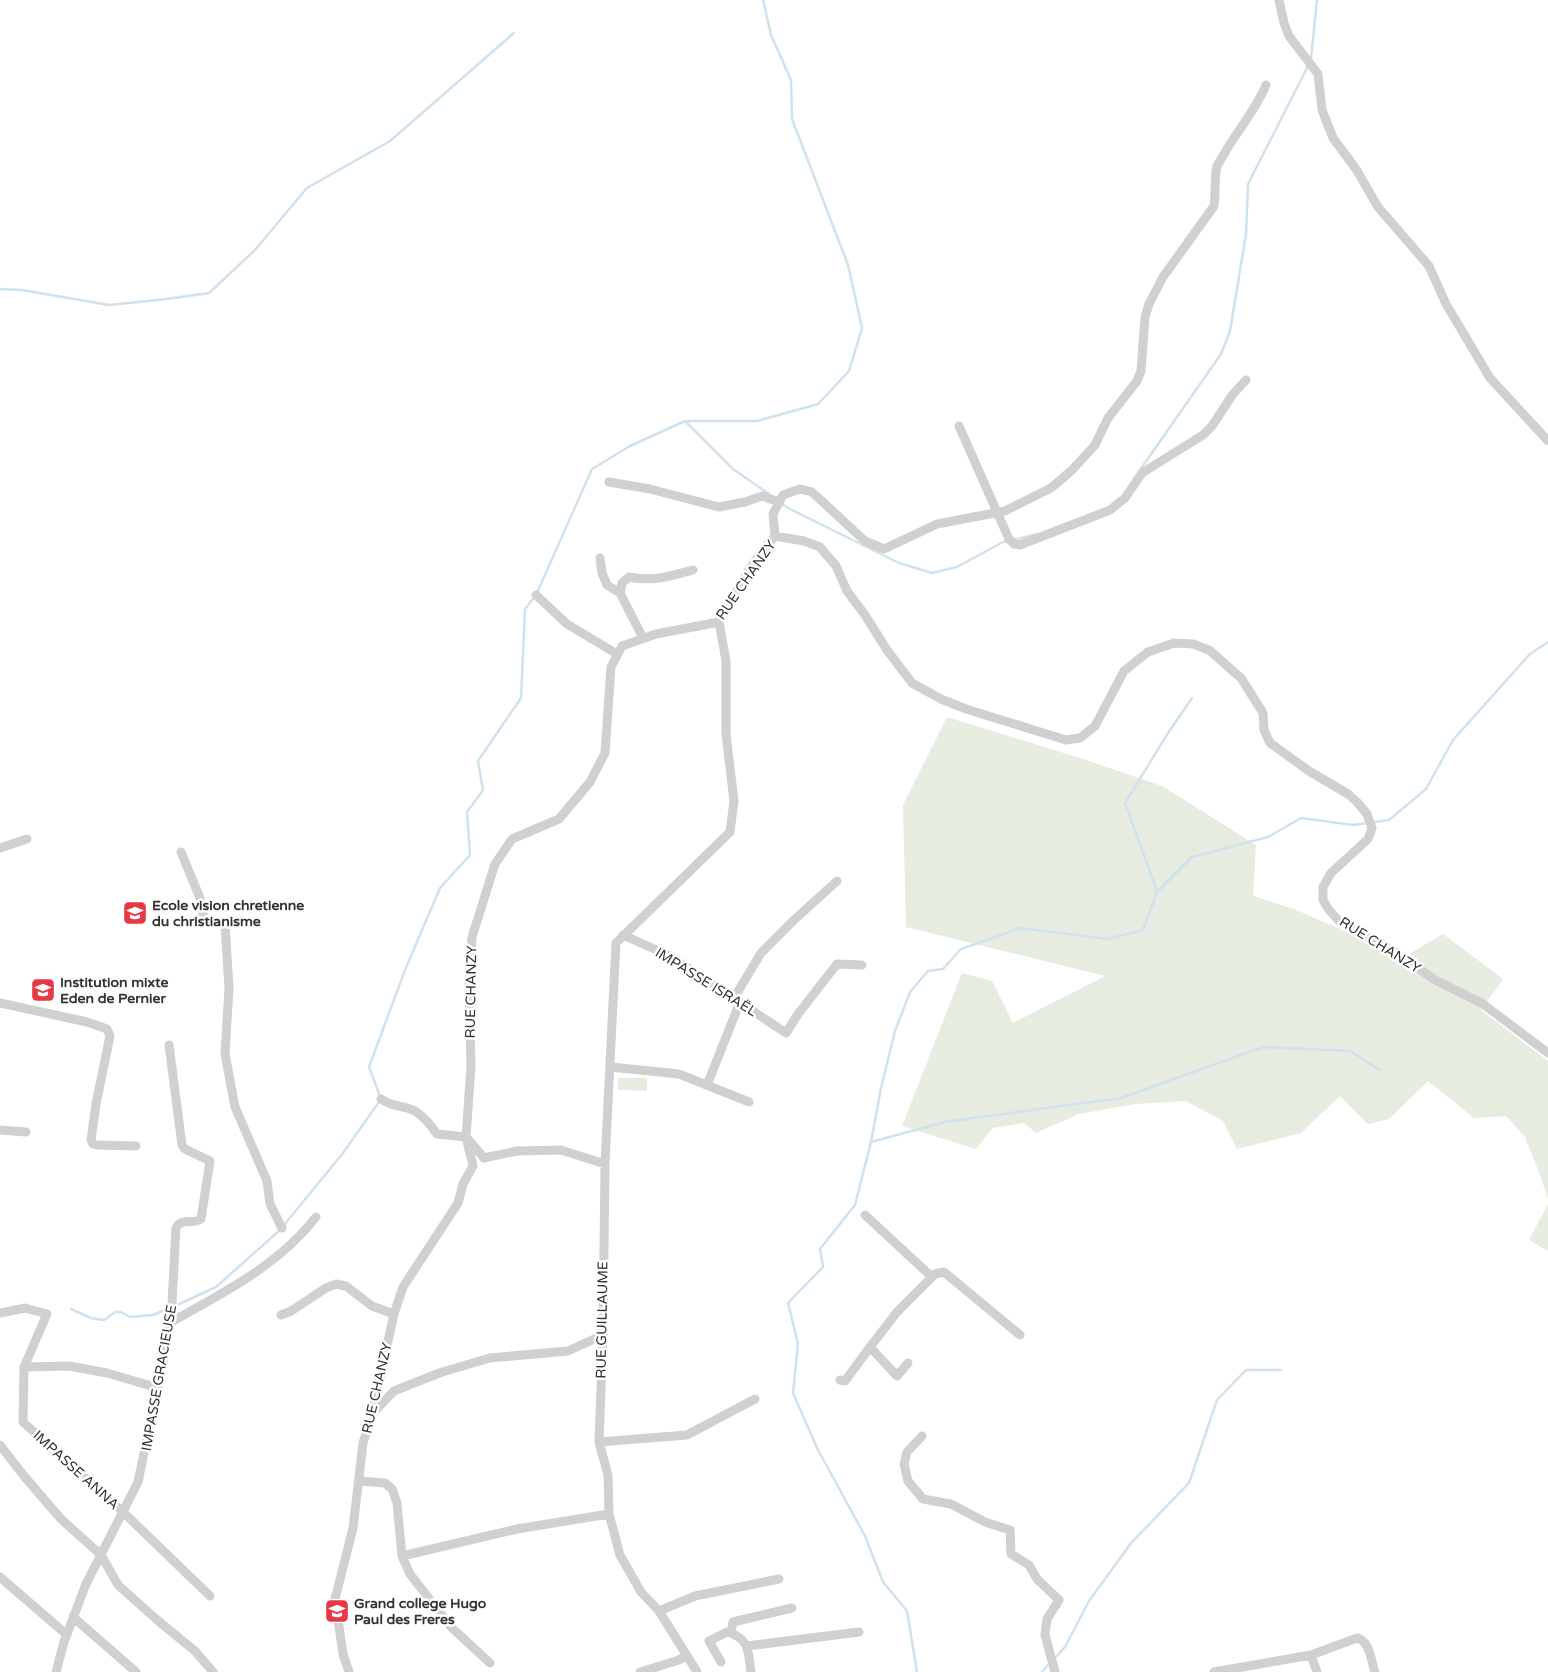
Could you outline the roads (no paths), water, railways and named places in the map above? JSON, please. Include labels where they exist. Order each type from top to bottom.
[{"type":"street","points":[[1279,0],[1289,36],[1318,74],[1322,110],[1333,138],[1356,170],[1378,207],[1429,266],[1446,304],[1490,378],[1548,441]]},
{"type":"street","points":[[775,536],[773,514],[783,494],[800,489],[812,492],[865,541],[884,549],[937,524],[1006,511],[1051,488],[1072,470],[1095,445],[1108,418],[1138,381],[1141,372],[1144,318],[1149,304],[1163,277],[1214,206],[1216,193],[1215,175],[1218,166],[1266,85]]},
{"type":"street","points":[[959,426],[1008,539],[1017,546],[1110,510],[1125,498],[1142,473],[1203,435],[1212,426],[1233,394],[1246,380]]},
{"type":"street","points":[[609,482],[650,489],[719,507],[745,502],[762,496],[779,502]]},
{"type":"street","name":"RUE CHANZY","points":[[349,1672],[343,1654],[335,1599],[353,1528],[363,1443],[372,1414],[394,1314],[403,1287],[458,1203],[463,1184],[473,1166],[466,1137],[471,1066],[469,986],[472,937],[495,864],[512,839],[559,819],[590,782],[605,753],[610,667],[622,646],[656,634],[719,622],[746,574],[766,545],[775,536],[804,541],[820,547],[836,566],[848,591],[866,615],[887,650],[912,683],[941,699],[966,709],[1066,740],[1080,738],[1095,726],[1124,671],[1148,652],[1174,643],[1193,644],[1209,650],[1241,678],[1263,713],[1264,730],[1270,743],[1309,772],[1348,794],[1367,814],[1372,828],[1368,839],[1331,873],[1323,887],[1323,900],[1329,910],[1340,922],[1400,955],[1435,980],[1483,1004],[1548,1053]]},
{"type":"street","points":[[600,558],[602,573],[607,585],[620,593],[643,638]]},
{"type":"street","points":[[620,593],[622,583],[629,577],[640,580],[660,579],[693,570]]},
{"type":"street","points":[[536,595],[567,624],[617,654]]},
{"type":"street","points":[[623,935],[730,832],[734,801],[726,734],[726,661],[719,622]]},
{"type":"street","points":[[0,848],[27,839]]},
{"type":"street","points":[[181,852],[200,898],[205,921],[225,924],[230,988],[226,1063],[235,1107],[267,1181],[270,1204],[282,1228]]},
{"type":"street","points":[[707,1085],[737,1000],[761,953],[837,881]]},
{"type":"street","name":"RUE GUILLAUME","points":[[623,935],[616,943],[605,1164],[603,1335],[599,1442],[608,1475],[609,1514],[620,1555],[641,1592],[659,1611],[697,1672]]},
{"type":"street","name":"IMPASSE ISRAËL","points":[[623,935],[670,956],[786,1033],[798,1014],[837,964],[862,965]]},
{"type":"street","points":[[0,1003],[87,1022],[107,1029],[110,1036],[96,1104],[91,1140],[93,1144],[136,1146]]},
{"type":"street","name":"IMPASSE GRACIEUSE","points":[[56,1672],[67,1635],[86,1584],[138,1482],[171,1322],[176,1228],[181,1222],[199,1222],[202,1219],[210,1161],[185,1150],[182,1145],[169,1045]]},
{"type":"street","points":[[610,1067],[679,1074],[749,1102]]},
{"type":"street","points":[[381,1099],[390,1105],[414,1110],[430,1123],[437,1134],[466,1137],[484,1158],[517,1151],[561,1150],[605,1164]]},
{"type":"street","points":[[0,1130],[26,1132]]},
{"type":"street","points":[[865,1215],[932,1277]]},
{"type":"street","points":[[171,1322],[240,1284],[294,1241],[316,1217]]},
{"type":"street","points":[[840,1380],[845,1381],[897,1312],[938,1272],[944,1272],[1020,1335]]},
{"type":"street","points":[[281,1315],[297,1308],[326,1288],[336,1284],[346,1286],[372,1306],[394,1314]]},
{"type":"street","name":"IMPASSE ANNA","points":[[0,1313],[25,1308],[47,1314],[24,1367],[23,1422],[123,1512],[210,1596]]},
{"type":"street","points":[[372,1414],[394,1391],[442,1372],[490,1358],[568,1351],[603,1335]]},
{"type":"street","points":[[870,1347],[897,1376],[908,1363]]},
{"type":"street","points":[[24,1367],[69,1366],[107,1373],[158,1388]]},
{"type":"street","points":[[599,1442],[687,1435],[755,1399]]},
{"type":"street","points":[[922,1436],[907,1452],[904,1464],[908,1481],[923,1499],[951,1504],[985,1522],[1010,1530],[1011,1554],[1029,1565],[1037,1580],[1059,1600],[1047,1619],[1045,1635],[1055,1672]]},
{"type":"street","points":[[0,1445],[61,1519],[101,1556],[118,1586],[195,1651],[213,1672]]},
{"type":"street","points":[[359,1481],[385,1483],[392,1489],[397,1503],[402,1556],[410,1574],[450,1627],[490,1663]]},
{"type":"street","points":[[402,1556],[517,1529],[609,1514]]},
{"type":"street","points":[[0,1577],[67,1635]]},
{"type":"street","points":[[659,1611],[695,1596],[779,1579]]},
{"type":"street","points":[[731,1633],[733,1622],[792,1608]]},
{"type":"street","points":[[74,1617],[136,1672]]},
{"type":"street","points":[[721,1662],[709,1641],[727,1632],[731,1633],[742,1639],[747,1646],[751,1672]]},
{"type":"street","points":[[747,1646],[859,1632]]},
{"type":"street","points":[[1214,1672],[1250,1669],[1311,1654],[1357,1638],[1361,1639],[1367,1646],[1375,1672]]},
{"type":"street","points":[[1311,1654],[1317,1672]]},
{"type":"street","points":[[640,1672],[679,1660],[686,1655]]},
{"type":"waterway","points":[[685,421],[757,421],[818,404],[849,371],[862,328],[848,265],[792,119],[791,80],[771,35],[763,0]]},
{"type":"waterway","points":[[1311,58],[1317,0]]},
{"type":"waterway","points":[[0,289],[22,290],[109,305],[209,293],[255,250],[307,188],[390,141],[514,33]]},
{"type":"waterway","points":[[1140,470],[1221,354],[1230,331],[1246,234],[1248,184],[1308,66]]},
{"type":"waterway","points":[[284,1225],[343,1153],[381,1099],[369,1067],[405,970],[440,888],[470,855],[467,812],[483,790],[478,761],[521,698],[525,609],[536,595],[592,469],[630,446],[685,421],[733,469],[769,494]]},
{"type":"waterway","points":[[781,503],[899,563],[932,573],[957,567],[1008,541]]},
{"type":"waterway","points":[[1013,540],[1037,534]]},
{"type":"waterway","points":[[917,1672],[907,1611],[883,1582],[865,1536],[817,1448],[793,1393],[798,1344],[788,1303],[823,1267],[820,1249],[855,1205],[895,1031],[910,992],[928,971],[943,969],[961,949],[1021,928],[1107,939],[1143,930],[1157,892],[1192,857],[1268,837],[1301,818],[1353,825],[1389,820],[1426,789],[1453,740],[1530,654],[1548,642]]},
{"type":"waterway","points":[[1157,891],[1125,803],[1192,698]]},
{"type":"waterway","points":[[871,1142],[945,1122],[1121,1098],[1263,1047],[1350,1051],[1380,1070]]},
{"type":"waterway","points":[[175,1306],[216,1287],[281,1229]]},
{"type":"waterway","points":[[71,1309],[91,1318],[104,1320],[115,1312],[121,1312],[130,1317],[153,1315],[170,1308]]},
{"type":"waterway","points":[[1053,1660],[1065,1647],[1089,1601],[1131,1543],[1189,1483],[1217,1400],[1246,1370],[1281,1370]]},
{"type":"waterway","points":[[1042,1672],[1049,1664]]},
{"type":"place","name":"Ecole vision chretienne du christianisme","points":[[135,913]]},
{"type":"place","name":"Institution mixte Eden de Pernier","points":[[43,990]]},
{"type":"place","name":"Grand college Hugo Paul des Freres","points":[[337,1611]]}]
